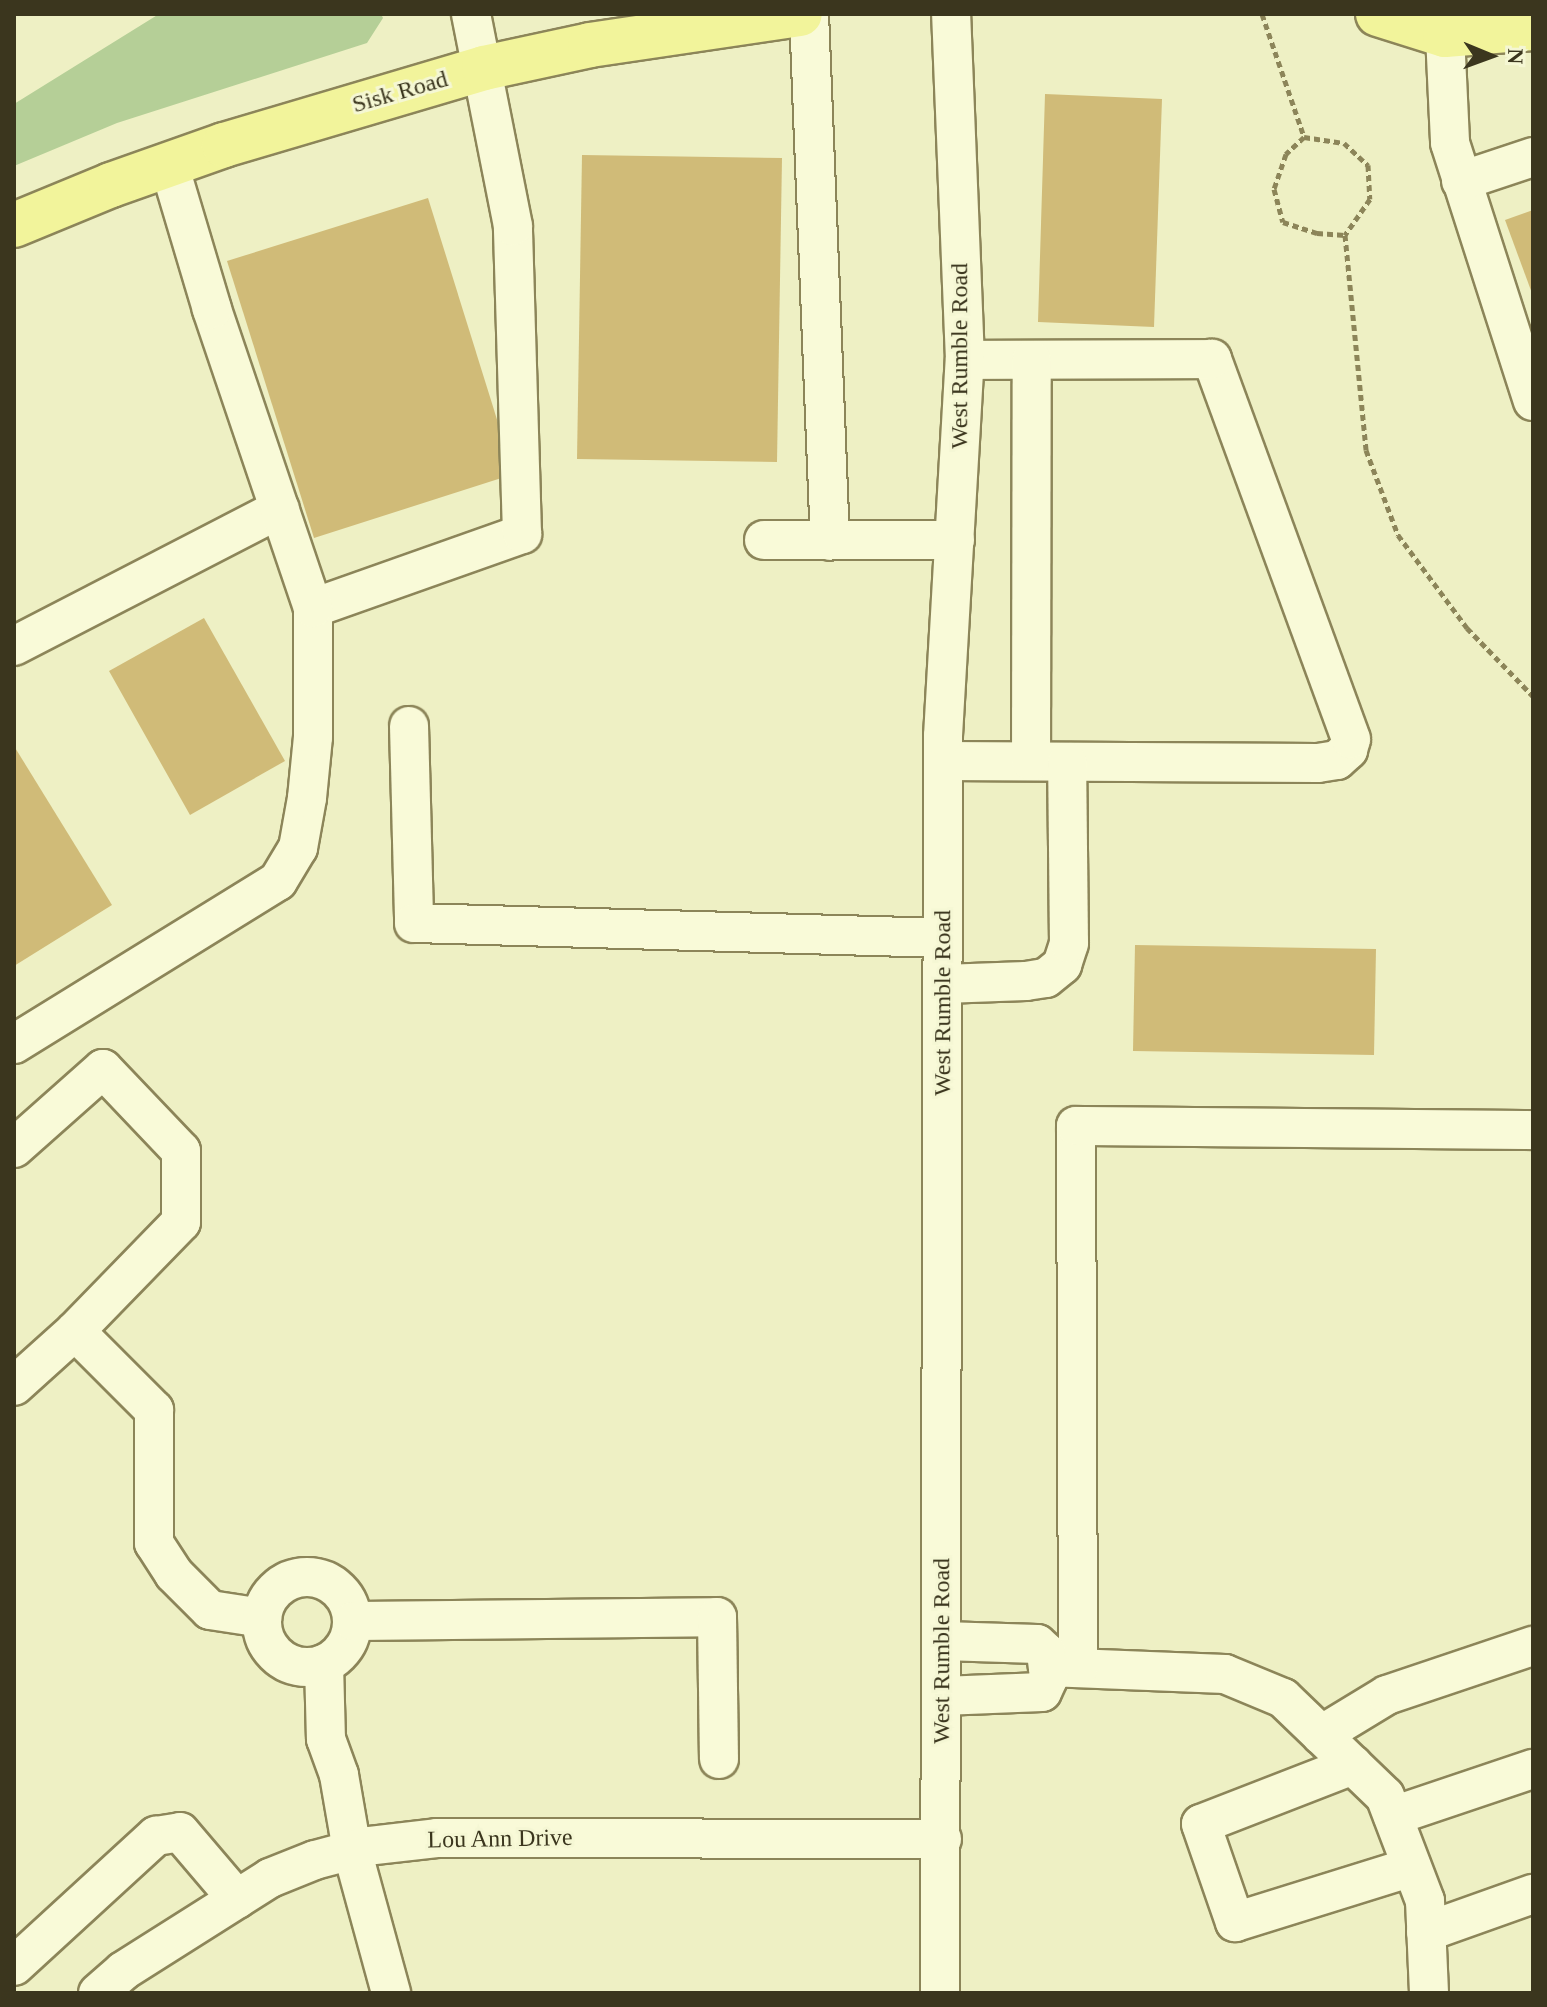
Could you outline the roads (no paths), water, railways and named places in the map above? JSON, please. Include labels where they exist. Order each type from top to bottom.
[{"type":"main road","name":"Sisk Road","points":[[14,225],[169,165],[296,122],[484,68],[590,45],[800,14]]},
{"type":"main road","points":[[1378,14],[1445,35],[1533,28]]},
{"type":"street","points":[[313,608],[522,534],[513,226],[471,14]]},
{"type":"street","points":[[809,14],[830,541]]},
{"type":"street","name":"West Rumble Road","points":[[940,1993],[943,761],[965,360],[951,14]]},
{"type":"street","points":[[1445,35],[1450,143],[1533,401]]},
{"type":"street","points":[[1461,181],[1533,157]]},
{"type":"street","points":[[14,1044],[278,881],[298,848],[307,798],[313,737],[313,608],[212,309],[169,165]]},
{"type":"street","points":[[943,761],[1318,763],[1337,760],[1348,750],[1351,739],[1212,359],[965,360]]},
{"type":"street","points":[[943,984],[1046,978],[1062,965],[1069,943],[1049,762],[1032,360]]},
{"type":"street","points":[[14,646],[280,509]]},
{"type":"street","points":[[764,540],[955,540]]},
{"type":"street","points":[[409,726],[414,923],[943,938]]},
{"type":"street","points":[[14,1148],[103,1069],[181,1151],[181,1222],[75,1331],[14,1386]]},
{"type":"street","points":[[1063,1668],[1076,1126],[1533,1130]]},
{"type":"street","points":[[75,1331],[154,1410],[154,1543],[174,1574],[210,1610],[262,1618]]},
{"type":"street","points":[[301,1577],[316,1578],[342,1593],[353,1621],[345,1647],[324,1664],[309,1667],[280,1658],[270,1647],[262,1618],[274,1591],[301,1577]]},
{"type":"street","points":[[353,1621],[717,1617],[719,1759]]},
{"type":"street","points":[[943,1641],[1037,1644],[1063,1668]]},
{"type":"street","points":[[1321,1735],[1387,1695],[1533,1646]]},
{"type":"street","points":[[324,1664],[326,1739],[339,1775],[352,1850],[391,1993]]},
{"type":"street","points":[[942,1696],[1042,1692],[1049,1677],[1063,1668],[1225,1674],[1283,1698],[1385,1796],[1425,1901],[1429,1993]]},
{"type":"street","points":[[1353,1765],[1201,1824],[1235,1922],[1412,1867]]},
{"type":"street","points":[[1393,1816],[1533,1769]]},
{"type":"street","points":[[14,1966],[156,1836],[180,1832],[237,1899]]},
{"type":"street","name":"Lou Ann Drive","points":[[98,1993],[123,1971],[270,1878],[352,1850],[437,1838],[942,1839]]},
{"type":"street","points":[[1426,1932],[1533,1894]]}]
